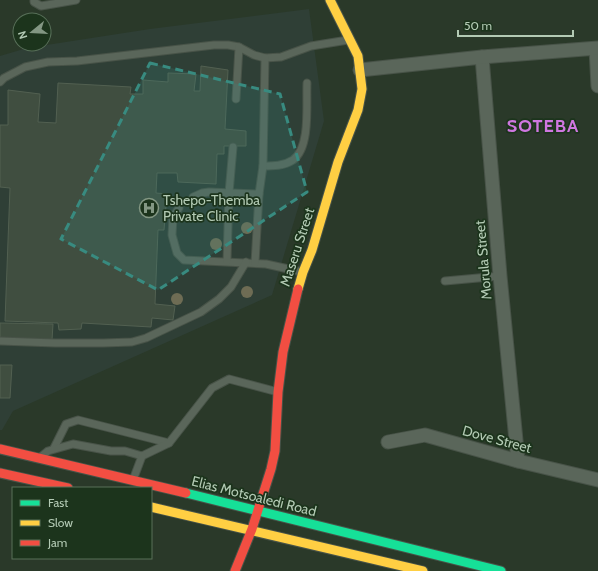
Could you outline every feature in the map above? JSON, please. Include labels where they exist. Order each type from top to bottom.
[{"type":"main road","name":"Maseru Street","points":[[235,571],[252,530],[271,469],[274,451],[278,392],[285,341],[302,272],[312,250],[338,162],[358,110],[362,89],[358,56],[330,0]]},
{"type":"main road","name":"Elias Motsoaledi Road","points":[[0,449],[133,480],[502,571]]},
{"type":"main road","points":[[0,473],[63,487]]},
{"type":"main road","points":[[152,507],[423,571]]},
{"type":"street","points":[[360,70],[482,57],[597,48],[598,86]]},
{"type":"street","name":"Morula Street","points":[[482,57],[500,276],[518,461]]},
{"type":"street","name":"Dove Street","points":[[388,442],[425,436],[518,461],[598,480]]},
{"type":"lane","points":[[34,0],[34,2],[42,6],[76,0]]},
{"type":"lane","points":[[0,82],[4,78],[25,67],[48,62],[77,61],[214,45],[239,47],[254,55],[265,58],[281,57],[311,46],[350,39]]},
{"type":"lane","points":[[236,99],[239,47]]},
{"type":"lane","points":[[255,263],[263,166],[265,58]]},
{"type":"lane","points":[[263,166],[280,165],[293,160],[302,150],[306,136],[306,83]]},
{"type":"lane","points":[[227,261],[229,193],[234,147]]},
{"type":"lane","points":[[193,197],[209,192],[260,194]]},
{"type":"lane","points":[[179,208],[173,217],[172,235],[177,253],[184,260],[246,262],[302,272]]},
{"type":"lane","points":[[0,341],[103,343],[132,342],[146,338],[201,312],[219,299],[231,287],[246,262]]},
{"type":"lane","points":[[446,281],[500,276]]},
{"type":"lane","points":[[40,458],[54,448],[73,444],[111,451],[125,451],[142,456],[169,443],[212,388],[229,379],[278,392]]},
{"type":"lane","points":[[54,448],[66,424],[78,420],[169,443]]},
{"type":"lane","points":[[133,480],[142,456]]},
{"type":"highlighted area","points":[[150,63],[280,94],[307,192],[158,290],[61,239]]},
{"type":"shaded area","name":"Tshepo-Themba Private Clinic","points":[[309,9],[324,121],[272,295],[13,411],[2,430],[0,430],[0,56],[14,52],[52,52],[52,44],[150,29]]},
{"type":"building","points":[[201,66],[228,70],[225,129],[246,131],[246,146],[224,146],[224,154],[217,154],[216,184],[178,182],[177,173],[157,173],[156,193],[167,194],[164,230],[158,230],[155,304],[175,306],[173,320],[152,318],[151,327],[82,323],[81,329],[59,330],[58,323],[5,321],[10,188],[0,187],[0,125],[8,125],[8,90],[40,94],[38,122],[56,123],[58,83],[131,87],[130,94],[143,94],[143,80],[168,82],[168,73],[196,74],[194,91],[200,91]]},
{"type":"building","points":[[0,323],[53,324],[52,340],[0,339]]},
{"type":"building","points":[[0,365],[12,365],[10,398],[0,398]]},
{"type":"traffic: fast","points":[[186,493],[501,571]]},
{"type":"traffic: slow","points":[[298,289],[312,250],[338,162],[358,110],[362,89],[358,56],[330,0]]},
{"type":"traffic: slow","points":[[152,507],[423,571]]},
{"type":"traffic: jam","points":[[235,571],[252,529],[271,469],[275,451],[278,392],[283,352],[298,289]]},
{"type":"traffic: jam","points":[[0,449],[186,493]]},
{"type":"traffic: jam","points":[[0,473],[63,487]]},
{"type":"place","name":"Tshepo-Themba Private Clinic","points":[[149,208]]},
{"type":"district","name":"SOTEBA","points":[[543,126]]}]
